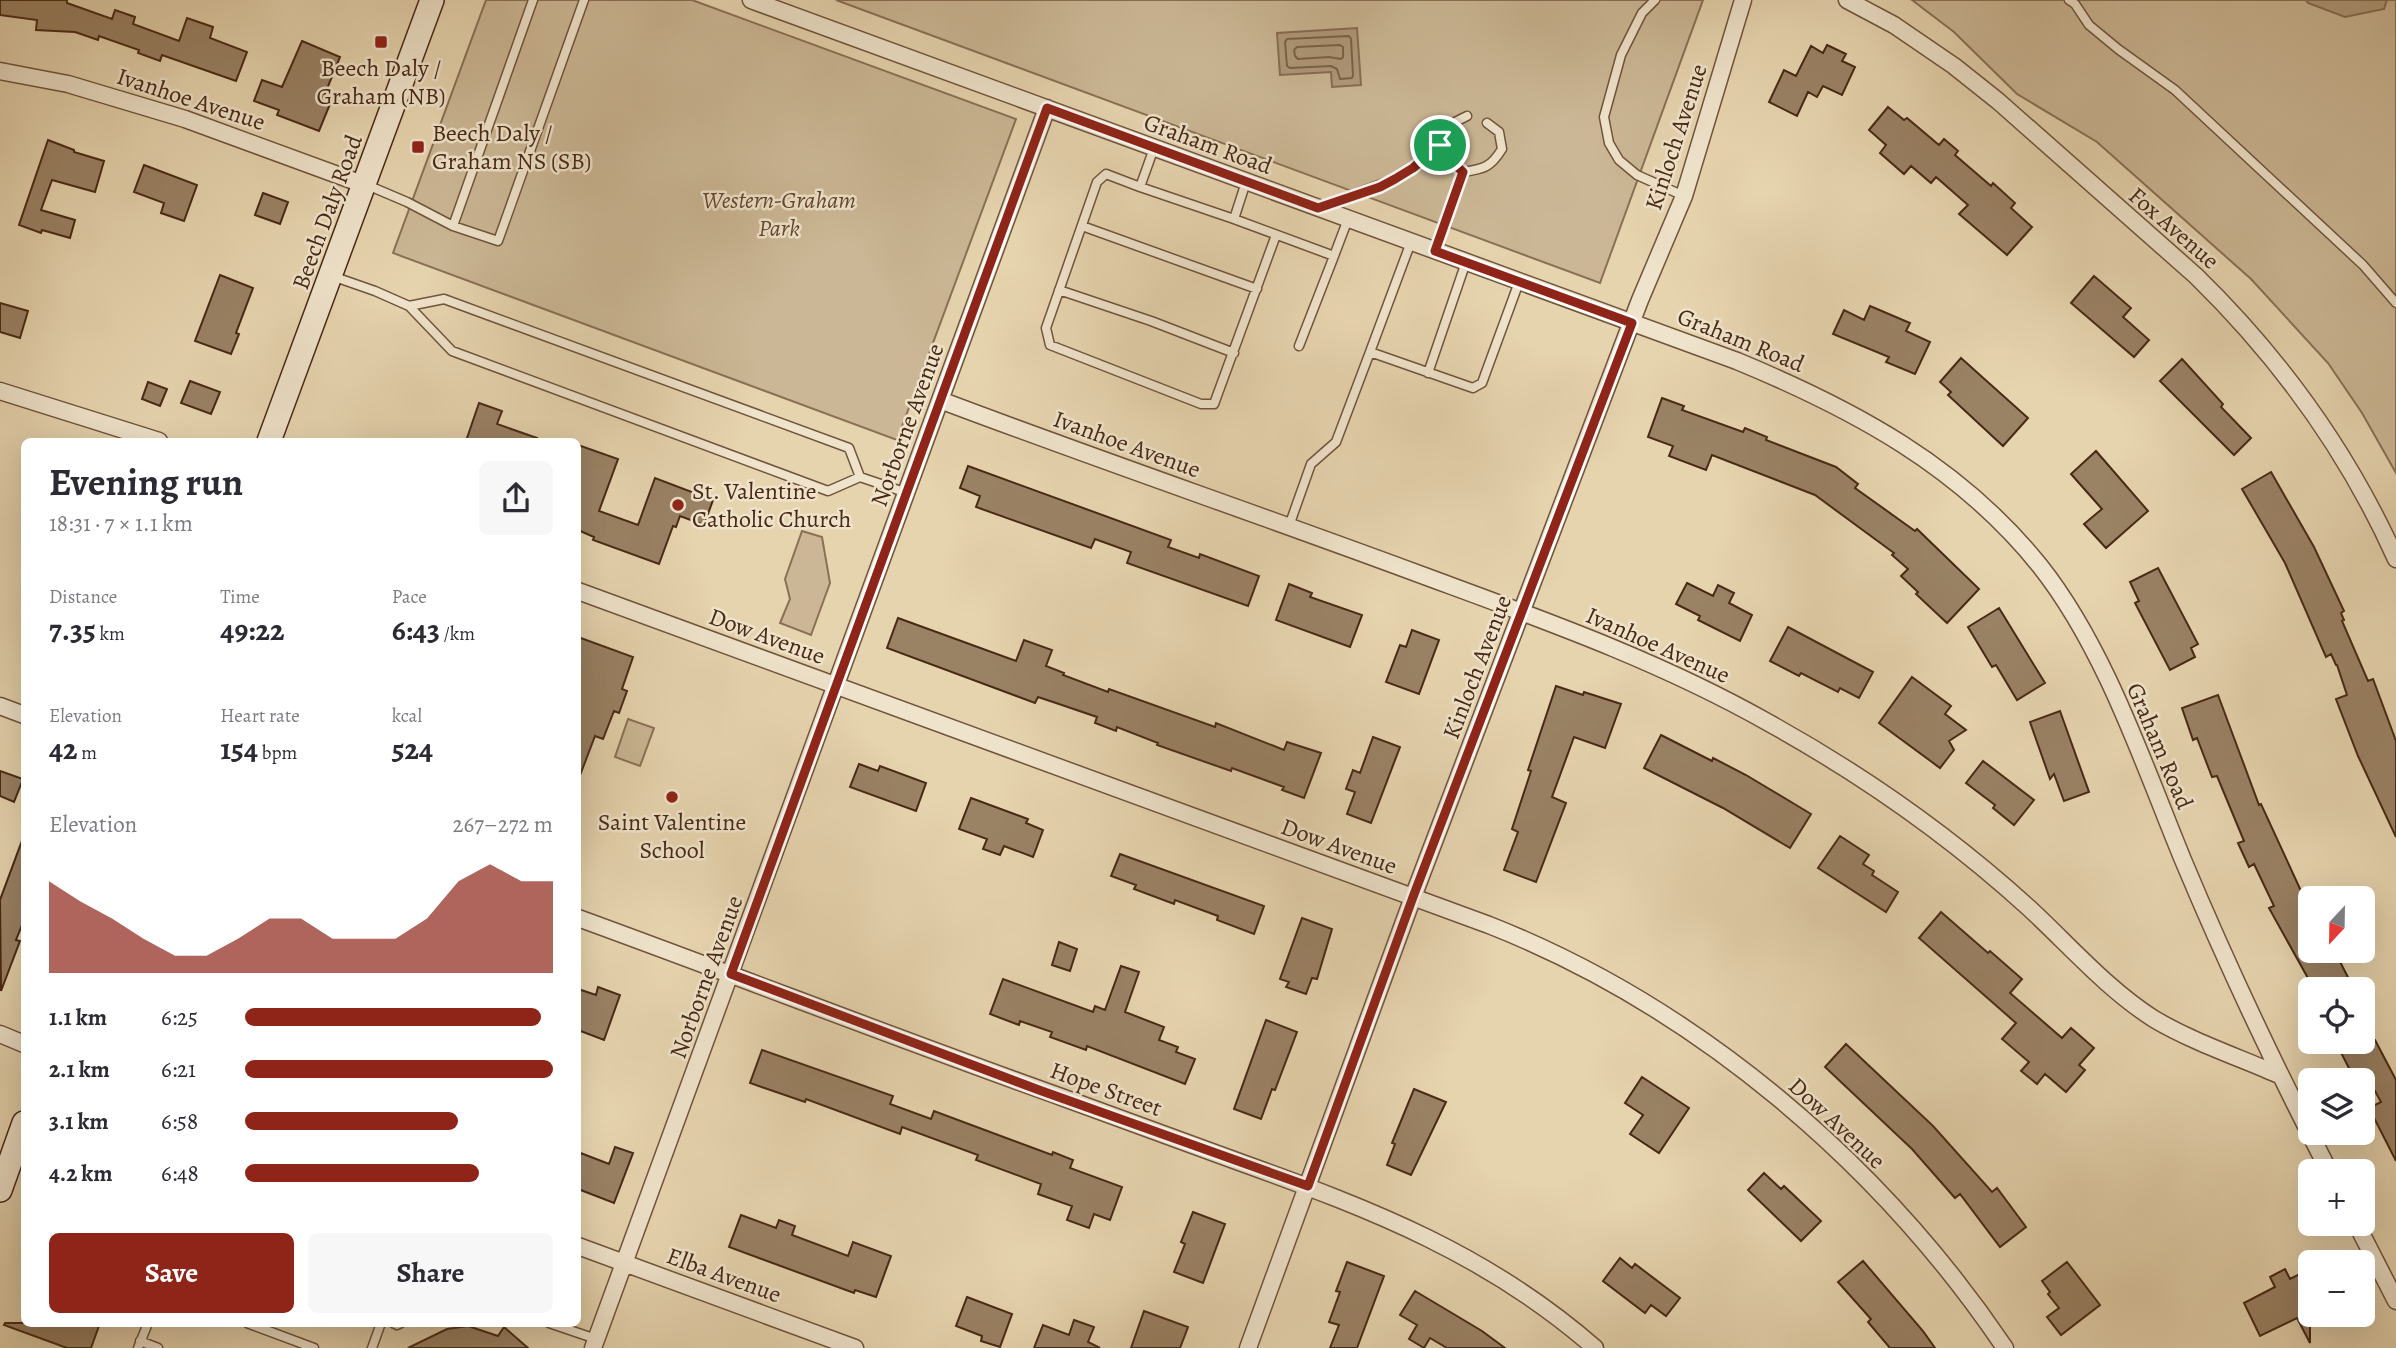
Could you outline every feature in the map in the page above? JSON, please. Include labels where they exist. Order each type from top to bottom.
[{"type":"main road","name":"Beech Daly Road","points":[[270,438],[432,0]]},
{"type":"main road","points":[[0,1190],[21,1131]]},
{"type":"street","name":"Graham Road","points":[[751,0],[1780,379],[1843,408],[1884,431],[1931,464],[2010,532],[2041,567],[2083,631],[2104,671],[2205,912],[2279,1075],[2323,1159]]},
{"type":"street","name":"Kinloch Avenue","points":[[1248,1348],[1413,897],[1632,323],[1684,196],[1743,0]]},
{"type":"street","name":"Fox Avenue","points":[[1847,0],[1894,25],[1954,66],[1998,101],[2225,305],[2295,386],[2318,419],[2365,498],[2396,559]]},
{"type":"street","name":"Ivanhoe Avenue","points":[[0,71],[68,84],[185,119],[365,185]]},
{"type":"street","name":"Norborne Avenue","points":[[594,1344],[1047,108]]},
{"type":"street","points":[[0,391],[149,438]]},
{"type":"street","name":"Ivanhoe Avenue","points":[[940,400],[1523,612],[1696,684],[1770,723],[1901,807],[1973,861],[2127,1000],[2179,1032],[2279,1075]]},
{"type":"street","name":"Dow Avenue","points":[[581,592],[1413,897],[1499,929],[1568,959],[1660,1012],[1731,1062],[1813,1129],[1868,1182],[1938,1260],[1985,1318],[2005,1348]]},
{"type":"street","points":[[0,706],[21,714]]},
{"type":"street","name":"Hope Street","points":[[581,919],[1039,1090],[1308,1186],[1412,1229],[1476,1262],[1550,1311],[1595,1348]]},
{"type":"street","points":[[0,1034],[21,1043]]},
{"type":"street","points":[[2363,1236],[2396,1301]]},
{"type":"street","name":"Elba Avenue","points":[[581,1247],[855,1348]]},
{"type":"lane","points":[[453,226],[533,0]]},
{"type":"lane","points":[[365,185],[407,202],[453,226],[498,242],[584,0]]},
{"type":"lane","points":[[1655,0],[1642,13],[1621,55],[1604,117],[1609,143],[1619,160],[1637,175],[1684,196]]},
{"type":"lane","points":[[2069,0],[2075,4],[2089,25],[2185,99],[2363,265],[2396,303]]},
{"type":"lane","points":[[1318,208],[1380,187],[1413,168],[1440,145],[1447,126],[1467,116]]},
{"type":"lane","points":[[1440,145],[1450,160],[1463,172],[1479,170],[1494,163],[1502,149],[1499,132],[1487,123]]},
{"type":"lane","points":[[1140,187],[1154,148]]},
{"type":"lane","points":[[1435,251],[1463,172]]},
{"type":"lane","points":[[1276,235],[1214,404],[1201,404],[1050,345],[1046,328],[1097,182],[1105,174],[1234,219],[1334,256]]},
{"type":"lane","points":[[1234,219],[1246,182]]},
{"type":"lane","points":[[1299,346],[1348,219]]},
{"type":"lane","points":[[1082,226],[1257,289]]},
{"type":"lane","points":[[1289,526],[1311,464],[1336,442],[1411,242]]},
{"type":"lane","points":[[1429,373],[1466,262]]},
{"type":"lane","points":[[331,275],[409,306],[452,351],[828,491],[860,477],[907,493]]},
{"type":"lane","points":[[1370,352],[1473,388],[1482,383],[1519,282]]},
{"type":"lane","points":[[1059,290],[1234,353]]},
{"type":"lane","points":[[409,306],[444,299],[849,448],[860,477]]},
{"type":"lane","points":[[146,1327],[139,1345],[158,1348]]},
{"type":"lane","points":[[258,1327],[314,1348]]},
{"type":"lane","points":[[372,1348],[380,1327]]},
{"type":"lane","points":[[558,1327],[594,1344]]},
{"type":"green space","name":"Western-Graham Park","points":[[486,0],[692,0],[1016,119],[897,440],[393,253]]},
{"type":"green space","points":[[836,0],[1703,0],[1600,283]]},
{"type":"green space","points":[[1912,0],[2396,0],[2396,473],[2362,413],[2328,363],[2251,279],[2097,142],[2017,94],[1954,32]]},
{"type":"green space","points":[[802,531],[822,537],[830,583],[811,635],[780,623],[790,599],[785,579]]},
{"type":"green space","points":[[628,719],[654,728],[640,766],[615,757]]},
{"type":"water","points":[[2306,0],[2387,0],[2384,9],[2345,17]]},
{"type":"water","points":[[1357,28],[1361,85],[1332,87],[1331,72],[1280,75],[1277,33]]},
{"type":"building","points":[[0,0],[67,0],[67,3],[112,19],[115,10],[135,17],[133,24],[179,41],[187,18],[213,27],[210,38],[247,52],[236,81],[162,55],[160,61],[138,53],[139,50],[99,36],[98,40],[75,32],[36,30],[37,20],[0,15]]},
{"type":"building","points":[[302,41],[340,57],[322,101],[330,104],[319,131],[277,115],[279,110],[254,101],[262,80],[282,87]]},
{"type":"building","points":[[1827,45],[1846,54],[1842,61],[1855,67],[1842,95],[1823,86],[1817,97],[1808,92],[1797,116],[1769,102],[1784,70],[1796,76],[1811,46],[1823,53]]},
{"type":"building","points":[[1888,107],[1904,120],[1907,118],[1939,145],[1944,139],[1958,151],[1955,155],[2015,203],[2011,208],[2032,227],[2007,255],[1959,214],[1968,205],[1936,177],[1931,183],[1911,166],[1904,174],[1880,153],[1886,145],[1869,130]]},
{"type":"building","points":[[48,140],[74,152],[104,161],[95,192],[52,180],[41,210],[75,220],[70,238],[42,230],[41,233],[19,225]]},
{"type":"building","points":[[144,165],[197,185],[184,221],[161,213],[164,203],[134,192]]},
{"type":"building","points":[[263,193],[288,202],[280,224],[255,215]]},
{"type":"building","points":[[220,275],[253,288],[231,354],[195,341]]},
{"type":"building","points":[[2094,276],[2131,308],[2123,317],[2149,340],[2134,357],[2071,303]]},
{"type":"building","points":[[0,303],[28,311],[20,338],[0,332]]},
{"type":"building","points":[[1870,306],[1910,323],[1906,331],[1930,342],[1915,374],[1886,362],[1889,357],[1833,334],[1844,310],[1864,320]]},
{"type":"building","points":[[1961,358],[2028,418],[2003,446],[1948,395],[1951,392],[1940,382]]},
{"type":"building","points":[[2182,359],[2223,404],[2221,407],[2251,438],[2234,455],[2160,381]]},
{"type":"building","points":[[190,381],[220,392],[211,414],[181,403]]},
{"type":"building","points":[[148,382],[167,389],[160,406],[142,399]]},
{"type":"building","points":[[1662,398],[1684,406],[1682,410],[1743,432],[1745,428],[1767,437],[1766,440],[1836,467],[1858,484],[1855,488],[1915,531],[1917,529],[1979,589],[1947,623],[1901,576],[1908,569],[1892,555],[1894,553],[1815,495],[1712,455],[1706,470],[1669,456],[1673,446],[1648,437]]},
{"type":"building","points":[[479,403],[502,411],[497,424],[537,438],[467,438]]},
{"type":"building","name":"St. Valentine Catholic Church","points":[[581,446],[618,459],[599,511],[638,525],[655,478],[713,500],[704,525],[680,516],[676,527],[673,526],[659,564],[593,540],[594,537],[581,531]]},
{"type":"building","points":[[2096,451],[2148,511],[2106,548],[2084,524],[2102,509],[2071,474]]},
{"type":"building","points":[[968,466],[1171,540],[1168,547],[1199,558],[1200,554],[1259,576],[1248,606],[1127,563],[1131,552],[1095,539],[1091,548],[976,507],[980,496],[960,488]]},
{"type":"building","points":[[2271,472],[2314,547],[2344,611],[2341,613],[2344,620],[2342,621],[2368,681],[2373,679],[2396,741],[2396,837],[2358,756],[2336,699],[2347,695],[2337,665],[2331,654],[2326,657],[2285,563],[2242,489]]},
{"type":"building","points":[[2158,568],[2198,644],[2191,648],[2195,657],[2170,670],[2135,603],[2139,601],[2130,582]]},
{"type":"building","points":[[1687,583],[1713,596],[1718,585],[1734,593],[1729,603],[1752,615],[1740,641],[1698,620],[1700,616],[1676,604]]},
{"type":"building","points":[[1289,584],[1312,593],[1310,597],[1362,615],[1350,647],[1276,620]]},
{"type":"building","points":[[1999,608],[2045,683],[2017,700],[1996,665],[1992,667],[1968,627]]},
{"type":"building","points":[[898,618],[1016,661],[1024,640],[1052,650],[1046,666],[1064,673],[1063,675],[1215,727],[1216,723],[1284,750],[1287,742],[1321,753],[1304,798],[1282,790],[1284,787],[1232,768],[1231,771],[1157,745],[1158,743],[1117,727],[1116,731],[1095,723],[1097,717],[1038,697],[1035,703],[887,648]]},
{"type":"building","points":[[1788,627],[1873,672],[1859,698],[1840,688],[1838,692],[1801,673],[1799,676],[1770,661]]},
{"type":"building","points":[[1412,630],[1439,640],[1419,694],[1386,682],[1400,645],[1406,647]]},
{"type":"building","name":"Saint Valentine School","points":[[581,638],[633,657],[622,689],[627,691],[619,713],[614,711],[603,739],[595,736],[581,773]]},
{"type":"building","points":[[1912,677],[1951,706],[1945,714],[1966,730],[1949,741],[1954,750],[1940,768],[1879,723]]},
{"type":"building","points":[[1556,686],[1621,704],[1605,748],[1574,737],[1552,797],[1566,803],[1536,882],[1504,870],[1518,832],[1512,829],[1531,771],[1528,770]]},
{"type":"building","points":[[2218,695],[2259,805],[2261,804],[2299,886],[2298,960],[2269,908],[2274,906],[2254,864],[2249,867],[2238,843],[2244,841],[2217,776],[2212,777],[2197,738],[2193,740],[2182,708]]},
{"type":"building","points":[[2060,711],[2089,792],[2064,801],[2054,774],[2050,779],[2030,722]]},
{"type":"building","points":[[1661,735],[1746,775],[1811,814],[1790,848],[1723,808],[1644,768]]},
{"type":"building","points":[[1373,737],[1400,747],[1371,823],[1347,814],[1355,792],[1346,789],[1353,770],[1360,773]]},
{"type":"building","points":[[1983,761],[2034,800],[2014,825],[1993,808],[1995,805],[1966,783]]},
{"type":"building","points":[[859,764],[878,771],[880,766],[926,783],[916,811],[850,787]]},
{"type":"building","points":[[0,771],[21,778],[14,802],[0,796]]},
{"type":"building","points":[[971,798],[1028,819],[1026,823],[1043,830],[1033,857],[1004,846],[1000,855],[983,849],[987,839],[959,829]]},
{"type":"building","points":[[1840,836],[1869,855],[1863,864],[1874,871],[1872,875],[1898,892],[1886,912],[1818,868]]},
{"type":"building","points":[[21,843],[21,928],[16,940],[20,941],[1,991],[0,900]]},
{"type":"building","points":[[1120,854],[1264,906],[1254,934],[1217,920],[1218,916],[1134,889],[1136,885],[1111,876]]},
{"type":"building","points":[[1941,912],[2022,979],[2010,993],[2062,1038],[2071,1028],[2094,1048],[2079,1065],[2085,1070],[2066,1092],[2045,1074],[2037,1084],[2021,1071],[2029,1062],[2002,1039],[2016,1023],[1919,938]]},
{"type":"building","points":[[1302,918],[1332,929],[1317,979],[1312,978],[1306,994],[1286,987],[1289,982],[1280,979]]},
{"type":"building","points":[[1059,942],[1077,949],[1070,971],[1052,965]]},
{"type":"building","points":[[2300,963],[2341,963],[2348,977],[2307,977]]},
{"type":"building","points":[[1121,966],[1139,972],[1125,1012],[1164,1027],[1159,1040],[1178,1047],[1176,1052],[1195,1059],[1185,1084],[1087,1046],[1086,1050],[1050,1037],[1052,1032],[1020,1021],[1019,1025],[990,1014],[1003,979],[1093,1012],[1095,1006],[1105,1010]]},
{"type":"building","points":[[598,987],[620,995],[604,1040],[581,1031],[581,990],[596,995]]},
{"type":"building","points":[[1266,1020],[1297,1032],[1261,1119],[1234,1109]]},
{"type":"building","points":[[2375,1040],[2396,1080],[2396,1161],[2375,1120],[2375,1105],[2381,1102],[2375,1091],[2375,1068],[2349,1068],[2342,1054],[2375,1054]]},
{"type":"building","points":[[1846,1044],[1933,1126],[1992,1192],[1997,1188],[2026,1227],[2000,1247],[1960,1194],[1955,1198],[1912,1149],[1825,1067]]},
{"type":"building","points":[[762,1050],[893,1096],[890,1104],[931,1119],[934,1111],[1052,1155],[1053,1152],[1073,1160],[1070,1168],[1122,1187],[1110,1220],[1094,1214],[1089,1228],[1067,1220],[1072,1206],[1038,1194],[1041,1184],[976,1160],[978,1155],[902,1127],[900,1134],[806,1099],[805,1102],[750,1083]]},
{"type":"building","points":[[1642,1077],[1689,1108],[1659,1153],[1630,1134],[1643,1115],[1625,1103]]},
{"type":"building","points":[[1414,1089],[1446,1102],[1411,1175],[1387,1165],[1395,1144],[1392,1143]]},
{"type":"building","points":[[615,1147],[633,1153],[614,1203],[581,1190],[581,1153],[609,1164]]},
{"type":"building","points":[[1764,1173],[1781,1189],[1784,1186],[1821,1221],[1801,1241],[1748,1190]]},
{"type":"building","points":[[1193,1212],[1225,1224],[1203,1283],[1174,1272],[1185,1244],[1181,1242]]},
{"type":"building","points":[[741,1215],[776,1228],[779,1220],[795,1226],[792,1235],[848,1256],[853,1242],[891,1256],[876,1297],[855,1290],[854,1293],[729,1247]]},
{"type":"building","points":[[1620,1258],[1632,1268],[1635,1264],[1680,1298],[1666,1316],[1651,1305],[1645,1313],[1603,1281]]},
{"type":"building","points":[[1863,1261],[1935,1348],[1890,1348],[1868,1322],[1871,1319],[1838,1282]]},
{"type":"building","points":[[1347,1262],[1384,1276],[1357,1348],[1330,1348],[1339,1325],[1329,1322],[1340,1292],[1336,1291]]},
{"type":"building","points":[[2067,1262],[2100,1305],[2061,1335],[2047,1317],[2059,1308],[2042,1281]]},
{"type":"building","points":[[2285,1269],[2290,1279],[2298,1275],[2298,1320],[2297,1318],[2260,1336],[2244,1303],[2275,1287],[2270,1277]]},
{"type":"building","points":[[1415,1291],[1505,1348],[1447,1348],[1430,1338],[1424,1348],[1409,1339],[1417,1325],[1400,1315]]},
{"type":"building","points":[[967,1297],[1012,1314],[1000,1347],[981,1341],[982,1336],[956,1326]]},
{"type":"building","points":[[1144,1311],[1188,1327],[1180,1348],[1131,1348]]},
{"type":"building","points":[[1074,1320],[1094,1327],[1088,1342],[1100,1348],[1034,1348],[1043,1325],[1069,1335]]},
{"type":"building","points":[[21,1323],[21,1327],[99,1327],[91,1348],[67,1348],[4,1325]]},
{"type":"building","points":[[471,1327],[498,1336],[504,1327],[528,1348],[408,1348],[447,1329]]},
{"type":"building","points":[[2302,1327],[2310,1327],[2310,1343]]},
{"type":"place","name":"Beech Daly / Graham (NB)","points":[[381,42]]},
{"type":"place","name":"Beech Daly / Graham NS (SB)","points":[[418,147]]},
{"type":"place","name":"St. Valentine Catholic Church","points":[[678,505]]},
{"type":"place","name":"Saint Valentine School","points":[[672,797]]},
{"type":"route","points":[[1047,108],[1318,208],[1380,187],[1413,168],[1440,145],[1450,160],[1463,172],[1435,251],[1632,323],[1413,897],[1308,1186],[1039,1090],[731,974],[1047,108]]}]
